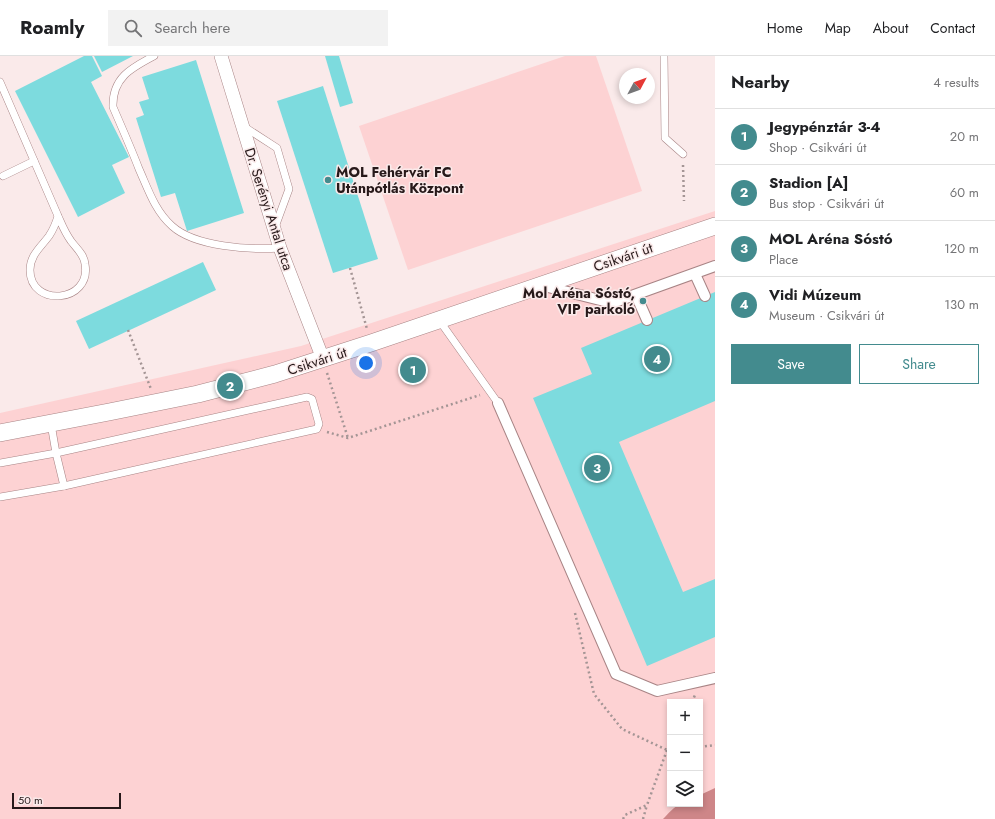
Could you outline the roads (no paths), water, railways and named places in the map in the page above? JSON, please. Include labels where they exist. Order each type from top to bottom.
[{"type":"street","name":"Dr. Serényi Antal utca","points":[[221,56],[280,248],[323,360]]},
{"type":"street","name":"Csikvári út","points":[[0,433],[198,394],[275,374],[323,360],[715,226]]},
{"type":"street","points":[[540,286],[612,303],[715,266]]},
{"type":"street","points":[[696,274],[705,296]]},
{"type":"street","points":[[636,295],[647,320]]},
{"type":"street","points":[[498,403],[616,674],[657,691],[715,678]]},
{"type":"lane","points":[[154,56],[136,65],[125,74],[116,86],[113,96],[113,107],[159,212],[172,227],[191,237],[220,245],[262,249],[280,248]]},
{"type":"lane","points":[[664,56],[665,138],[683,154]]},
{"type":"lane","points":[[0,82],[58,216],[65,231],[83,258],[86,268],[86,273],[82,282],[76,290],[68,295],[58,297],[46,294],[38,288],[32,280],[30,271],[31,262],[35,252],[50,235],[58,216]]},
{"type":"lane","points":[[243,126],[277,148],[289,189],[274,229]]},
{"type":"lane","points":[[3,176],[34,161]]},
{"type":"lane","points":[[438,320],[498,403]]},
{"type":"lane","points":[[0,463],[56,453],[307,397],[312,399],[319,424],[317,429],[64,486],[0,497]]},
{"type":"lane","points":[[50,424],[64,486]]},
{"type":"place","name":"MOL Fehérvár FC Utánpótlás Központ","points":[[328,180]]},
{"type":"place","name":"Mol Aréna Sóstó, VIP parkoló","points":[[643,301]]},
{"type":"place","name":"Vidi Múzeum","points":[[657,359]]},
{"type":"place","name":"Jegypénztár 3-4","points":[[413,370]]},
{"type":"place","name":"Stadion [A]","points":[[230,386]]},
{"type":"place","name":"MOL Aréna Sóstó","points":[[597,468]]}]
